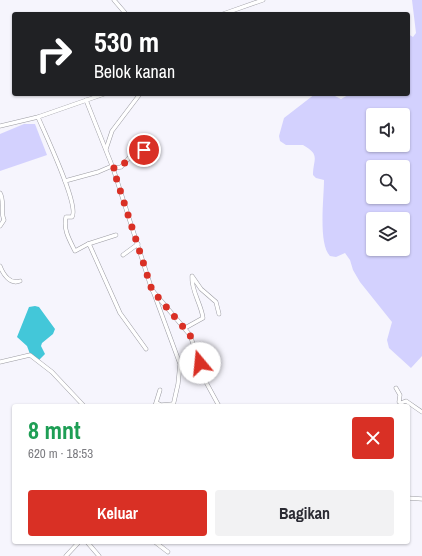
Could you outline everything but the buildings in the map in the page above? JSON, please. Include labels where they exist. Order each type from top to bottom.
[{"type":"street","points":[[114,0],[124,12]]},
{"type":"street","points":[[229,12],[263,0]]},
{"type":"street","points":[[0,126],[38,117],[98,96]]},
{"type":"street","points":[[106,150],[112,131],[138,96]]},
{"type":"street","points":[[86,100],[106,150],[138,244],[140,256],[180,364],[178,384],[173,404]]},
{"type":"street","points":[[38,117],[65,181],[74,213],[72,217],[66,217],[64,222],[67,235],[75,251],[88,244],[116,235]]},
{"type":"street","points":[[65,181],[112,167],[121,167],[136,150],[149,151]]},
{"type":"street","points":[[0,193],[3,198],[1,212],[4,220],[0,226]]},
{"type":"street","points":[[88,244],[120,312],[146,349]]},
{"type":"street","points":[[123,255],[138,244]]},
{"type":"street","points":[[0,266],[3,274],[11,281],[20,281]]},
{"type":"street","points":[[185,328],[203,318],[200,305],[194,292],[192,276],[201,289],[215,302],[219,314]]},
{"type":"street","points":[[152,290],[185,328],[192,339],[207,384],[218,404]]},
{"type":"street","points":[[0,362],[30,355],[52,372],[82,404]]},
{"type":"street","points":[[396,388],[400,395],[399,402],[406,401],[422,412]]},
{"type":"street","points":[[156,404],[160,390]]},
{"type":"street","points":[[410,498],[422,499]]},
{"type":"street","points":[[66,556],[77,544]]},
{"type":"street","points":[[89,544],[99,556]]},
{"type":"street","points":[[158,544],[168,552]]},
{"type":"shaded area","points":[[412,0],[422,0],[422,356],[411,368],[389,348],[387,340],[392,322],[360,282],[353,270],[350,260],[345,253],[336,257],[330,256],[326,250],[323,231],[324,180],[316,178],[313,175],[315,161],[314,155],[303,145],[286,145],[280,141],[279,136],[284,118],[312,96],[335,96],[341,99],[346,96],[410,96],[410,35],[413,37],[416,33]]},
{"type":"shaded area","points":[[24,124],[35,124],[47,155],[0,171],[0,134]]},
{"type":"shaded area","points":[[29,307],[39,307],[55,329],[53,334],[42,343],[41,346],[45,354],[39,360],[30,354],[27,346],[17,337]]},
{"type":"route","points":[[144,150],[136,150],[121,167],[113,168],[152,290],[157,294],[190,335],[200,363]]}]
